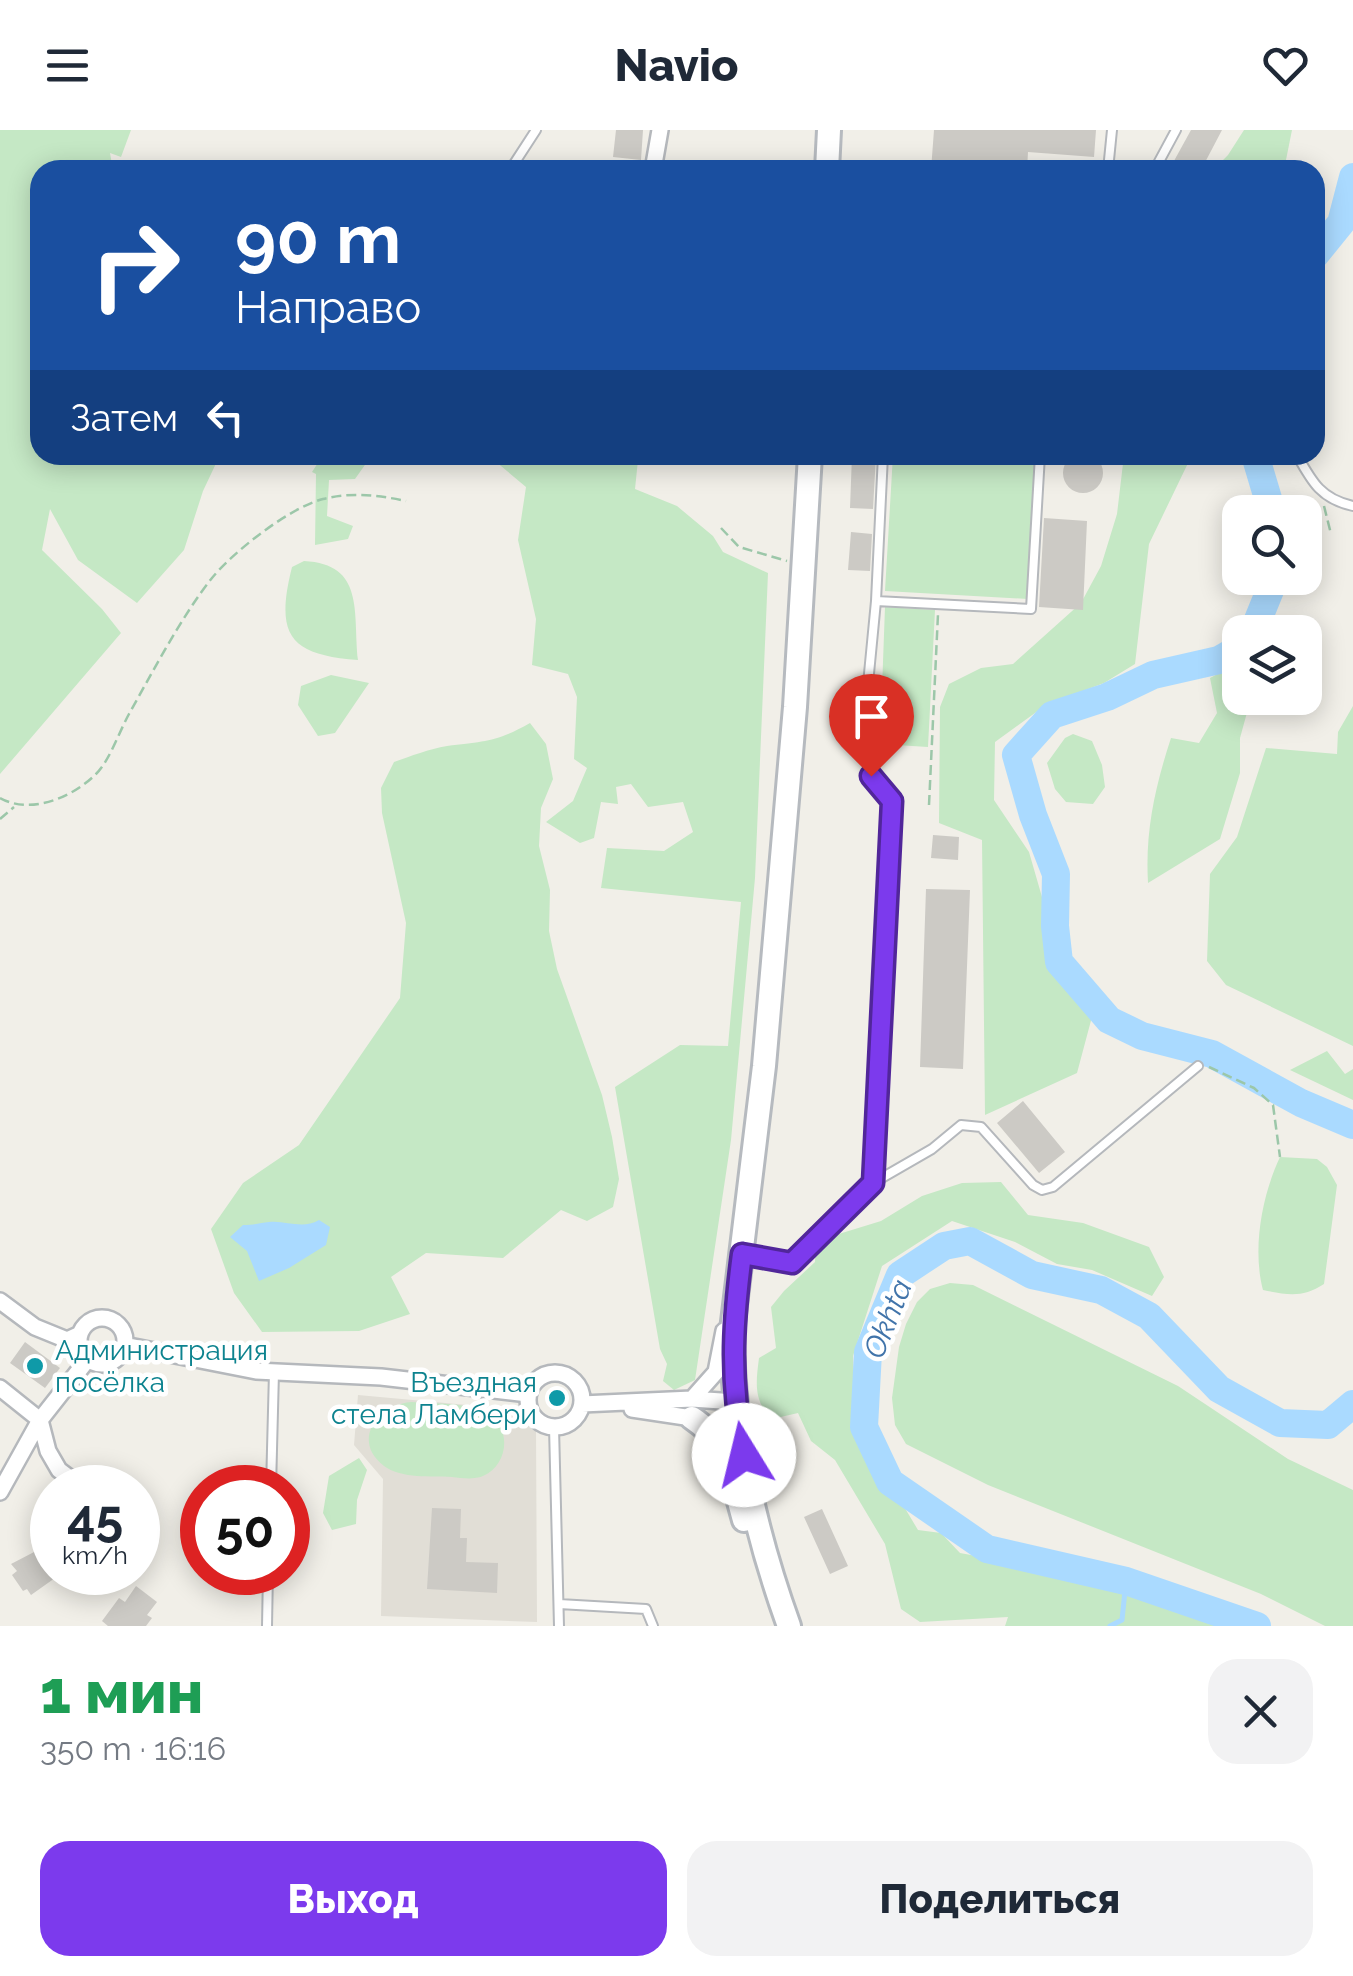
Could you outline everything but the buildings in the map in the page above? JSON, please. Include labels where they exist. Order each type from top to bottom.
[{"type":"main road","points":[[827,160],[829,130]]},
{"type":"main road","points":[[788,1626],[746,1468],[736,1410],[732,1344],[764,1066],[795,707],[809,465]]},
{"type":"main road","points":[[692,1408],[721,1421],[736,1410]]},
{"type":"main road","points":[[692,1408],[720,1444],[748,1534],[770,1566]]},
{"type":"street","points":[[656,160],[660,130]]},
{"type":"street","points":[[0,1301],[36,1327],[67,1340],[95,1319],[106,1318],[123,1332],[124,1346],[114,1361],[104,1364],[88,1358],[80,1345],[80,1334]]},
{"type":"street","points":[[590,1404],[574,1380],[562,1372],[546,1373],[534,1381],[528,1394],[528,1408],[536,1420],[548,1427],[574,1420],[590,1404],[692,1408],[716,1372],[725,1328],[736,1304]]},
{"type":"street","points":[[124,1346],[274,1372],[382,1377],[528,1394]]},
{"type":"street","points":[[0,1492],[40,1420],[88,1358]]},
{"type":"street","points":[[0,1388],[40,1420],[56,1465]]},
{"type":"lane","points":[[516,160],[536,130]]},
{"type":"lane","points":[[1109,160],[1112,130]]},
{"type":"lane","points":[[1160,160],[1176,130]]},
{"type":"lane","points":[[873,1183],[892,801],[871,776],[865,715],[883,465]]},
{"type":"lane","points":[[876,600],[1032,609],[1039,465]]},
{"type":"lane","points":[[1303,465],[1317,491],[1353,506]]},
{"type":"lane","points":[[742,1254],[792,1263],[873,1183],[932,1148],[961,1125],[982,1126],[1032,1185],[1042,1190],[1053,1187],[1198,1066]]},
{"type":"lane","points":[[271,1465],[274,1372]]},
{"type":"lane","points":[[554,1427],[558,1626]]},
{"type":"lane","points":[[267,1626],[268,1595]]},
{"type":"lane","points":[[559,1604],[646,1609],[653,1626]]},
{"type":"path","points":[[1317,491],[1332,534]]},
{"type":"path","points":[[0,819],[15,806],[60,799],[98,773],[129,714],[213,578],[243,548],[322,500],[372,494],[406,501]]},
{"type":"path","points":[[721,528],[740,547],[802,566]]},
{"type":"path","points":[[929,805],[938,603]]},
{"type":"path","points":[[0,798],[15,806]]},
{"type":"path","points":[[1198,1066],[1218,1069],[1254,1088],[1272,1105],[1280,1157]]},
{"type":"shaded area","points":[[358,1395],[500,1408],[536,1429],[537,1622],[381,1616],[383,1479],[354,1445]]},
{"type":"green space","points":[[0,130],[131,130],[121,157],[110,153],[111,160],[30,160],[30,465],[215,465],[184,550],[137,603],[78,560],[50,509],[42,550],[121,633],[0,774]]},
{"type":"green space","points":[[1244,130],[1292,130],[1286,160],[1223,160]]},
{"type":"green space","points":[[317,465],[365,465],[355,479],[329,480],[327,516],[353,526],[348,539],[315,545],[316,474],[312,472]]},
{"type":"green space","points":[[500,465],[637,465],[635,489],[677,506],[713,536],[723,552],[768,573],[755,878],[731,1140],[695,1380],[674,1390],[663,1381],[667,1364],[660,1349],[615,1087],[680,1045],[728,1046],[741,902],[601,888],[607,848],[664,851],[693,832],[683,802],[648,807],[631,784],[616,787],[618,804],[601,802],[594,838],[580,843],[546,822],[573,801],[587,768],[574,759],[577,697],[568,674],[532,665],[536,619],[518,540],[526,487]]},
{"type":"green space","points":[[892,465],[1035,465],[1028,599],[885,591]]},
{"type":"green space","points":[[1123,465],[1187,465],[1149,544],[1135,664],[1104,683],[1046,705],[995,742],[994,800],[1029,852],[1044,904],[1051,963],[1093,1013],[1077,1073],[985,1115],[982,840],[939,823],[940,707],[949,684],[981,668],[1013,664],[1081,603],[1101,566],[1117,514]]},
{"type":"green space","points":[[304,561],[324,564],[347,581],[355,608],[358,660],[316,653],[293,637],[285,610],[287,590],[292,567]]},
{"type":"green space","points":[[885,607],[935,610],[928,747],[880,744]]},
{"type":"green space","points":[[1222,672],[1222,715],[1246,715],[1240,738],[1240,773],[1220,839],[1148,883],[1148,845],[1160,774],[1171,738],[1199,743],[1217,713],[1210,678]]},
{"type":"green space","points":[[331,675],[369,683],[335,733],[318,736],[298,705],[301,686]]},
{"type":"green space","points":[[1353,706],[1353,1046],[1226,985],[1207,961],[1210,874],[1237,837],[1266,748],[1337,754],[1338,732]]},
{"type":"green space","points":[[530,723],[546,744],[553,779],[541,808],[539,846],[550,890],[549,931],[557,969],[602,1095],[612,1137],[619,1179],[613,1207],[587,1221],[561,1210],[503,1258],[426,1253],[391,1277],[410,1314],[359,1331],[262,1332],[234,1293],[211,1229],[243,1183],[299,1145],[400,998],[406,923],[382,813],[381,788],[394,762],[440,747],[498,738]]},
{"type":"green space","points":[[1073,734],[1092,741],[1102,765],[1105,787],[1093,804],[1066,802],[1055,789],[1047,763],[1065,738]]},
{"type":"green space","points":[[1327,1051],[1345,1074],[1353,1069],[1353,1100],[1290,1070]]},
{"type":"green space","points":[[1280,1157],[1317,1159],[1327,1167],[1337,1185],[1324,1284],[1302,1293],[1263,1290],[1260,1274],[1261,1222]]},
{"type":"green space","points":[[1001,1182],[1028,1215],[1083,1223],[1149,1247],[1164,1277],[1152,1296],[1092,1270],[1057,1264],[1015,1242],[952,1221],[882,1266],[853,1356],[856,1428],[879,1478],[918,1530],[941,1533],[960,1553],[1112,1581],[1244,1626],[1005,1626],[1008,1617],[920,1622],[901,1609],[885,1544],[835,1460],[811,1441],[798,1413],[772,1419],[762,1405],[757,1383],[759,1358],[776,1348],[771,1307],[815,1262],[816,1241],[881,1221],[922,1196],[962,1183]]},
{"type":"green space","points":[[950,1283],[973,1285],[1178,1386],[1288,1459],[1353,1490],[1353,1626],[1325,1626],[1261,1594],[988,1485],[906,1444],[895,1425],[892,1398],[899,1347],[917,1302],[930,1289]]},
{"type":"green space","points":[[411,1402],[460,1405],[479,1409],[495,1419],[504,1436],[504,1446],[492,1471],[471,1478],[408,1475],[384,1466],[370,1446],[372,1426],[388,1410]]},
{"type":"green space","points":[[359,1458],[367,1470],[357,1500],[356,1524],[332,1530],[323,1513],[329,1476]]},
{"type":"water","points":[[319,1220],[330,1227],[326,1245],[259,1281],[247,1251],[230,1237],[243,1225],[306,1224]]},
{"type":"waterway","name":"Okhta","points":[[1325,243],[1341,223],[1353,177]]},
{"type":"waterway","name":"Okhta","points":[[1258,465],[1267,495]]},
{"type":"waterway","name":"Okhta","points":[[1260,615],[1268,595]]},
{"type":"waterway","name":"Okhta","points":[[1222,658],[1153,675],[1107,697],[1052,715],[1016,755],[1033,815],[1056,874],[1059,962],[1109,1020],[1142,1036],[1212,1054],[1301,1103],[1353,1125]]},
{"type":"waterway","name":"Okhta","points":[[1257,1626],[1126,1581],[987,1549],[890,1482],[864,1427],[868,1352],[900,1275],[944,1246],[970,1241],[1032,1275],[1101,1290],[1149,1316],[1219,1389],[1280,1423],[1328,1425],[1353,1404]]},
{"type":"waterway","points":[[1110,1626],[1122,1620],[1126,1581]]},
{"type":"place","name":"Администрация посёлка","points":[[35,1366]]},
{"type":"place","name":"Въездная стела Ламбери","points":[[557,1398]]},
{"type":"route","points":[[744,1455],[732,1373],[732,1330],[742,1254],[792,1263],[873,1183],[892,801],[871,776]]}]
